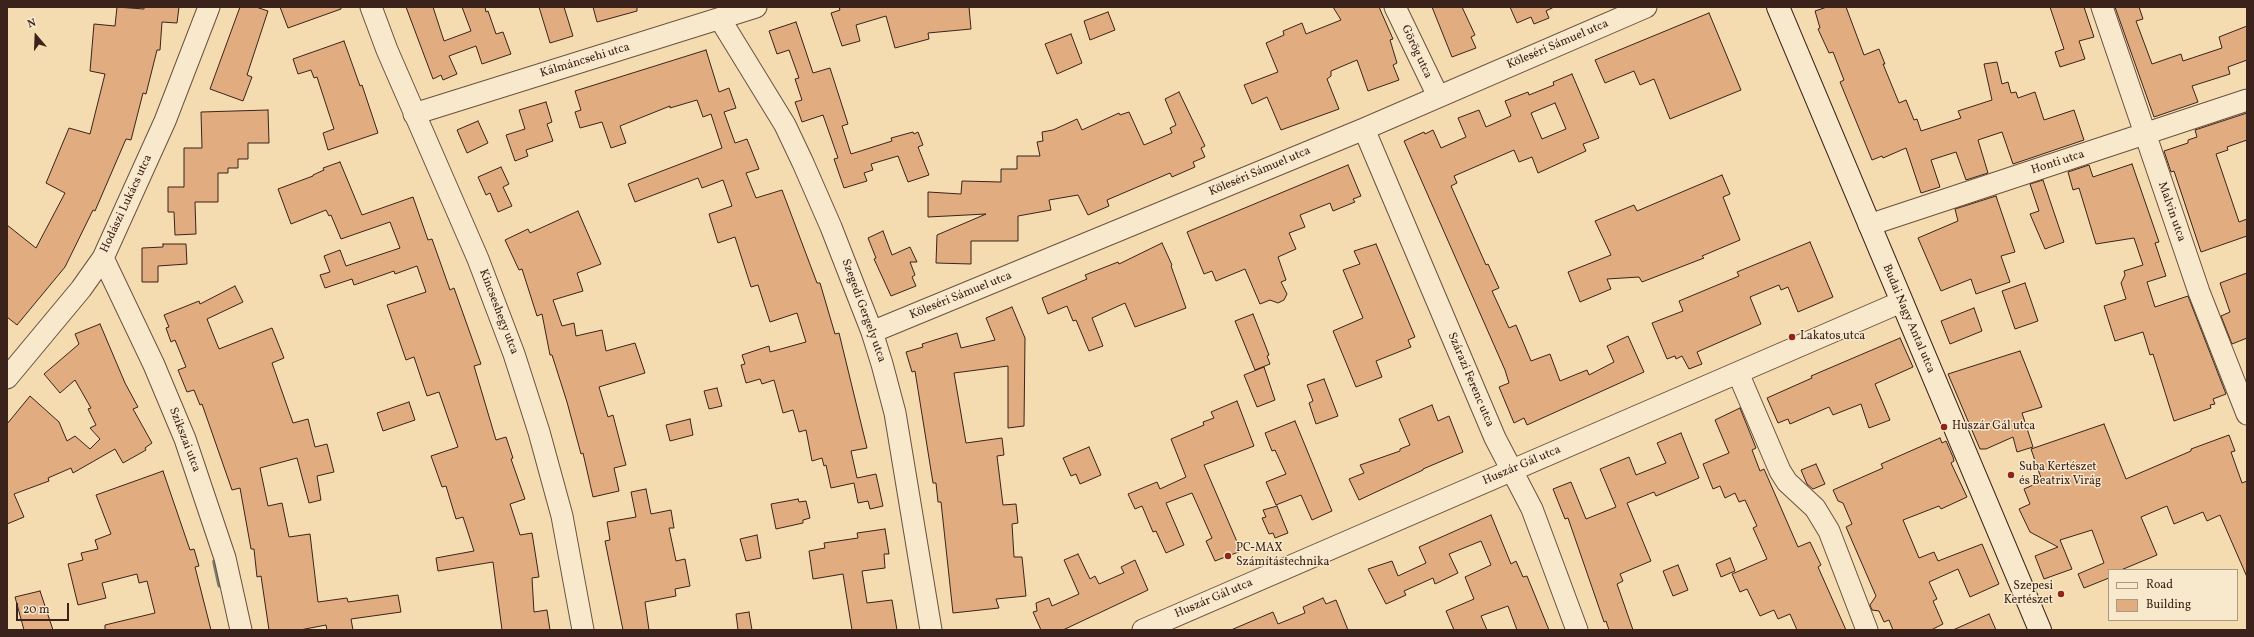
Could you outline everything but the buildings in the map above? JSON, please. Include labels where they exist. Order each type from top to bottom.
[{"type":"street","name":"Hodászi Lukács utca","points":[[7,378],[81,289],[103,258],[156,142],[209,7]]},
{"type":"street","name":"Kincseshegy utca","points":[[371,7],[414,114],[498,308],[528,394],[562,516],[583,630]]},
{"type":"street","name":"Kálmáncsehi utca","points":[[414,114],[756,7]]},
{"type":"street","name":"Görög utca","points":[[1395,7],[1438,96]]},
{"type":"street","name":"Köleséri Sámuel utca","points":[[872,332],[1364,128],[1646,7]]},
{"type":"street","name":"Budai Nagy Antal utca","points":[[1778,7],[2040,630]]},
{"type":"street","name":"Malvin utca","points":[[2102,7],[2199,292],[2247,414]]},
{"type":"street","name":"Szegedi Gergely utca","points":[[720,18],[785,125],[831,226],[872,332],[898,427],[930,630]]},
{"type":"street","name":"Honti utca","points":[[1869,225],[2247,100]]},
{"type":"street","name":"Szárazi Ferenc utca","points":[[1364,128],[1495,438],[1532,509],[1577,630]]},
{"type":"street","name":"Szikszai utca","points":[[103,258],[154,365],[185,439],[224,558],[241,630]]},
{"type":"street","name":"Huszár Gál utca","points":[[1143,630],[1901,302]]},
{"type":"street","points":[[1738,372],[1780,471],[1787,482],[1815,508],[1829,531],[1867,630]]},
{"type":"waterway","points":[[215,562],[220,585]]},
{"type":"place","name":"Lakatos utca","points":[[1792,337]]},
{"type":"place","name":"Huszár Gál utca","points":[[1944,427]]},
{"type":"place","name":"Suba Kertészet és Beatrix Virág","points":[[2011,475]]},
{"type":"place","name":"PC-MAX Számítástechnika","points":[[1228,556]]},
{"type":"place","name":"Szepesi Kertészet","points":[[2061,594]]}]
